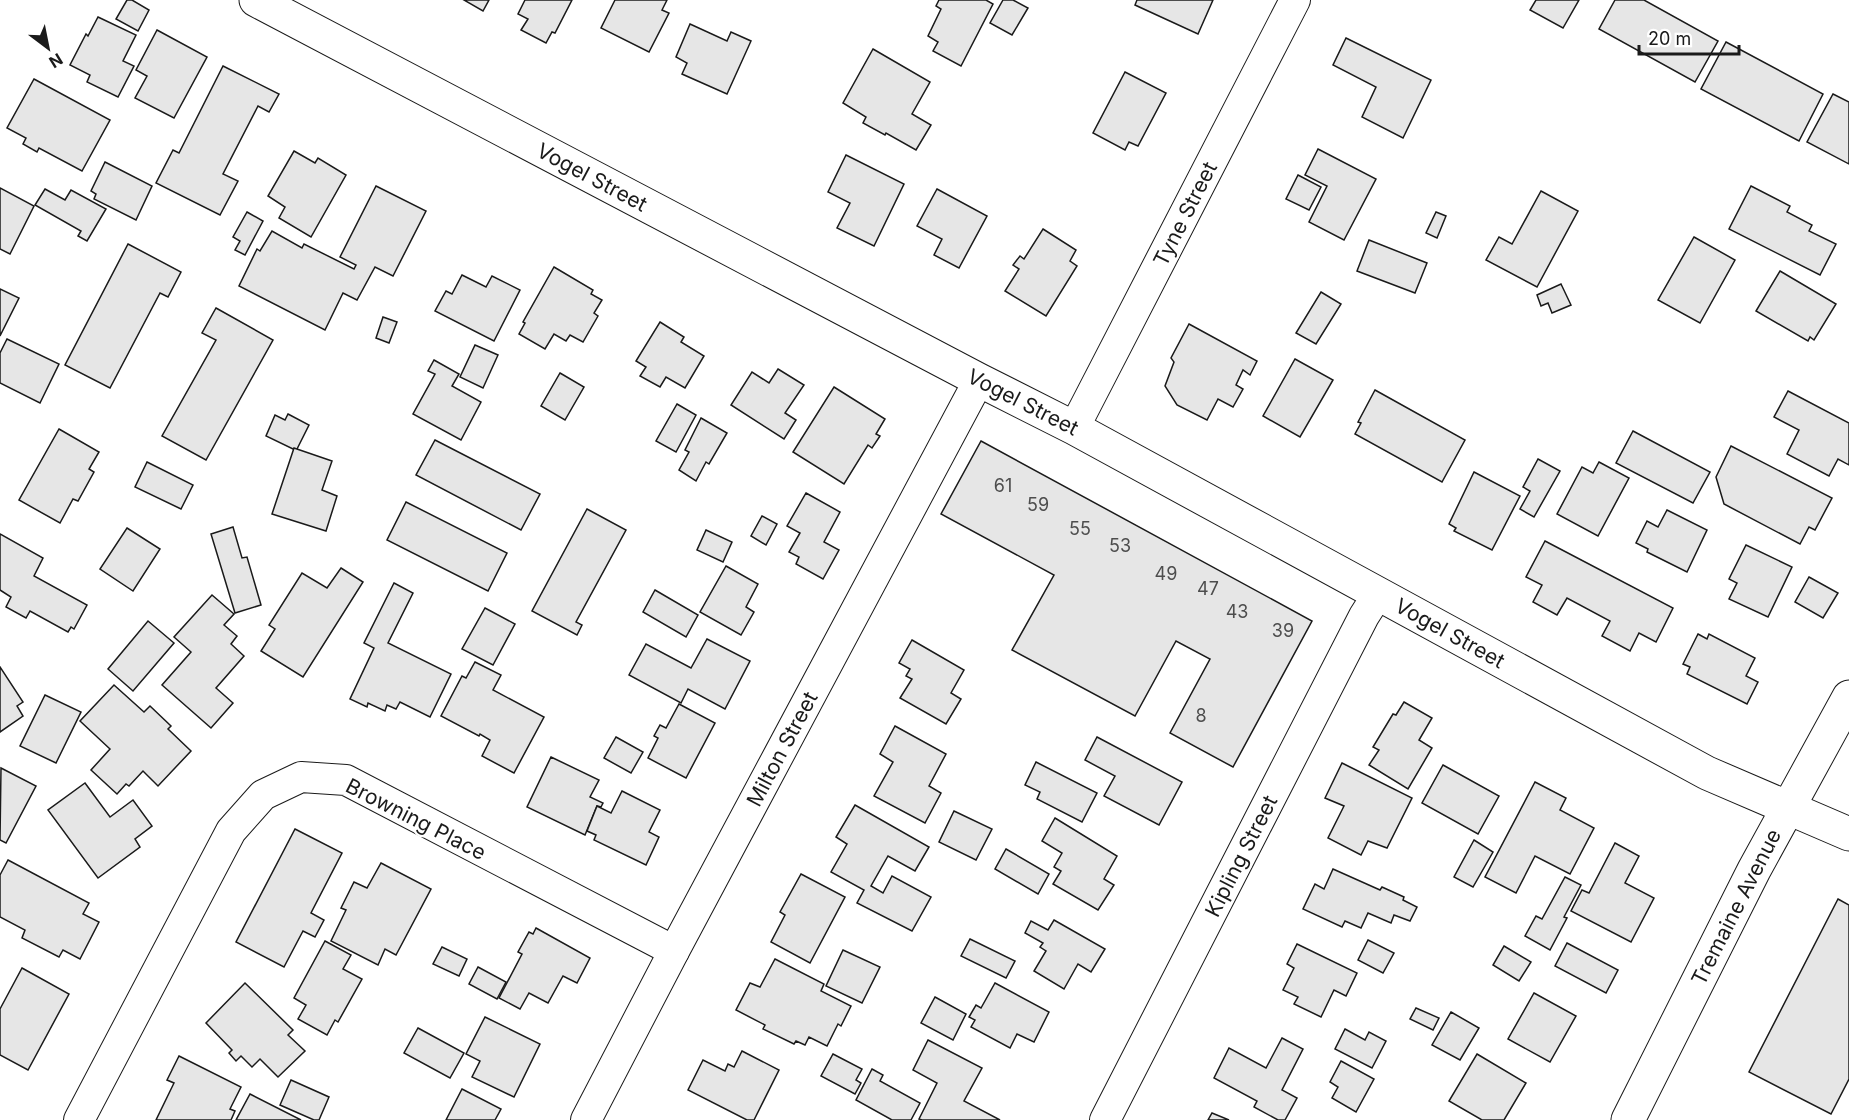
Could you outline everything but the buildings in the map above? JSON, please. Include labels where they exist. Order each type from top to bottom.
[{"type":"main road","name":"Vogel Street","points":[[256,0],[1074,428],[1707,773],[1849,834]]},
{"type":"main road","name":"Tremaine Avenue","points":[[1628,1120],[1734,909],[1849,697]]},
{"type":"street","name":"Tyne Street","points":[[1074,428],[1295,0]]},
{"type":"street","name":"Milton Street","points":[[586,1120],[979,380]]},
{"type":"street","name":"Kipling Street","points":[[1105,1120],[1364,616],[1378,594]]},
{"type":"street","name":"Browning Place","points":[[79,1120],[231,831],[263,795],[301,777],[346,780],[674,951]]}]
